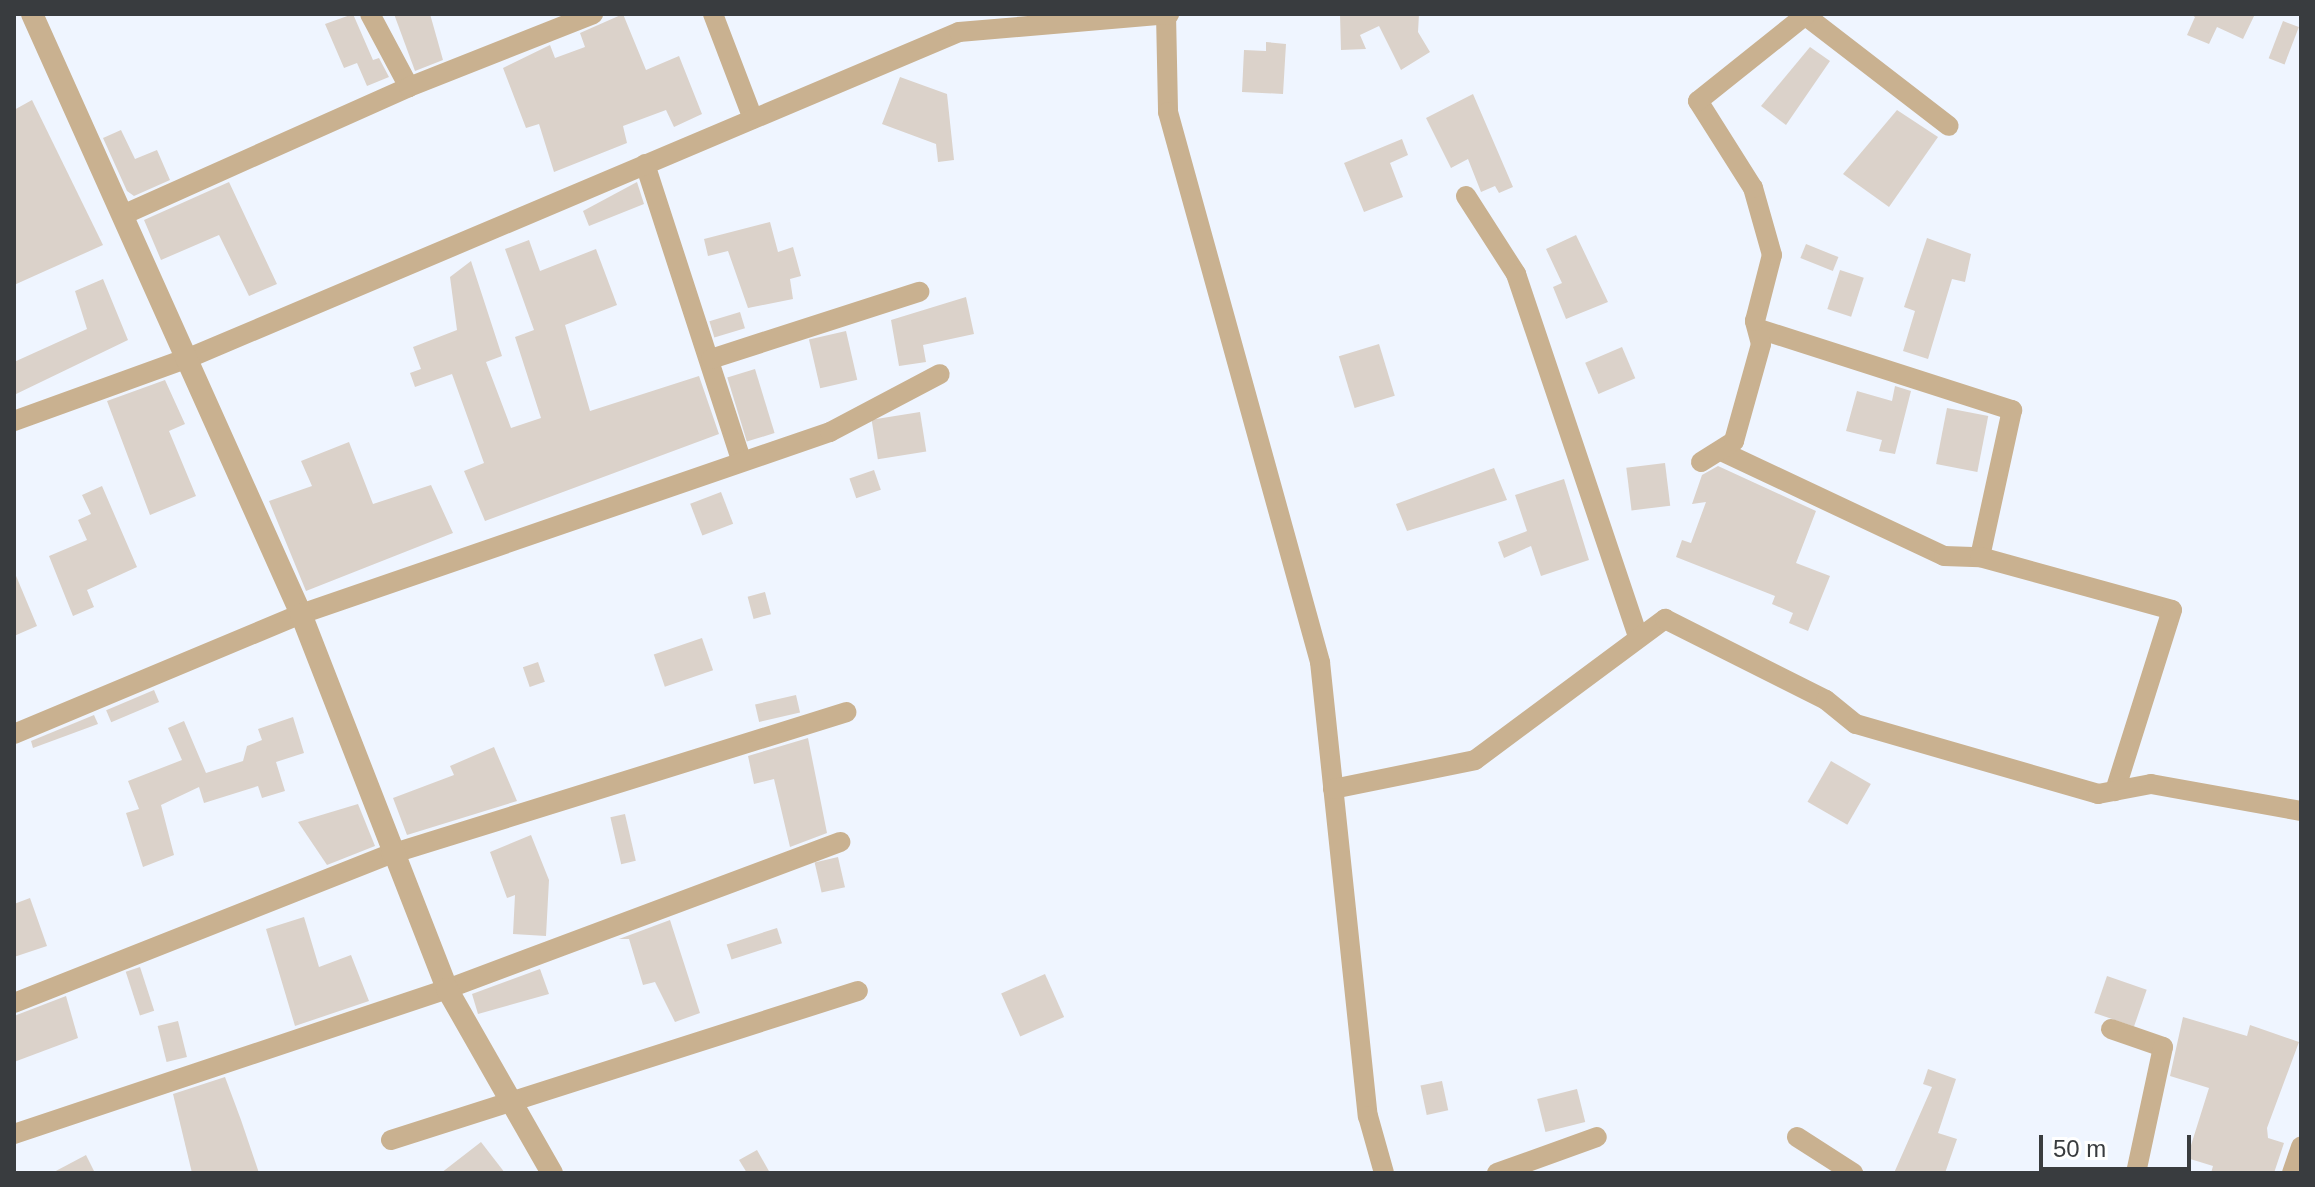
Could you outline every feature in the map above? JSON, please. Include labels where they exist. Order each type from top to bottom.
[{"type":"street","points":[[32,14],[191,357],[301,614],[391,854],[447,989],[504,1099],[552,1173]]},
{"type":"street","points":[[370,14],[409,87]]},
{"type":"street","points":[[125,214],[409,87],[593,14]]},
{"type":"street","points":[[713,14],[753,119]]},
{"type":"street","points":[[14,421],[191,357],[959,32],[1167,14],[1168,112],[1320,662],[1368,1116],[1384,1173]]},
{"type":"street","points":[[1701,462],[1734,441],[1761,344],[1759,329],[1772,255],[1753,188],[1698,101],[1806,15],[1949,126]]},
{"type":"street","points":[[645,164],[711,359],[741,459]]},
{"type":"street","points":[[1466,196],[1516,274],[1637,634]]},
{"type":"street","points":[[711,359],[919,292]]},
{"type":"street","points":[[1759,329],[2012,410],[1980,557]]},
{"type":"street","points":[[14,734],[301,614],[741,459],[830,432],[940,374]]},
{"type":"street","points":[[1721,451],[1944,556],[1980,557],[2172,610],[2115,791]]},
{"type":"street","points":[[1333,789],[1475,760],[1637,634],[1665,619],[1681,621],[1856,724],[2098,794],[2151,784],[2301,811]]},
{"type":"street","points":[[14,1003],[391,854],[846,712]]},
{"type":"street","points":[[14,1134],[447,989],[840,842]]},
{"type":"street","points":[[391,1140],[504,1099],[858,991]]},
{"type":"street","points":[[2111,1029],[2163,1047],[2136,1173]]},
{"type":"street","points":[[1497,1173],[1597,1137]]},
{"type":"street","points":[[1797,1137],[1853,1173]]},
{"type":"street","points":[[2292,1173],[2301,1147]]},
{"type":"building","points":[[353,14],[373,60],[379,58],[389,77],[367,86],[357,63],[344,68],[325,24]]},
{"type":"building","points":[[394,14],[430,14],[443,60],[415,71]]},
{"type":"building","points":[[623,14],[646,70],[679,56],[702,114],[674,127],[666,110],[623,126],[627,143],[554,172],[539,124],[526,128],[503,68],[550,45],[555,58],[585,47],[580,33]]},
{"type":"building","points":[[1340,14],[1419,14],[1418,32],[1430,52],[1401,70],[1379,26],[1360,35],[1366,49],[1341,50]]},
{"type":"building","points":[[2190,14],[2255,14],[2243,39],[2217,27],[2209,44],[2187,35],[2195,17]]},
{"type":"building","points":[[2283,21],[2299,27],[2285,64],[2269,58]]},
{"type":"building","points":[[1266,42],[1286,44],[1283,94],[1242,92],[1244,50],[1266,51]]},
{"type":"building","points":[[1810,47],[1830,61],[1786,125],[1761,106]]},
{"type":"building","points":[[900,77],[947,94],[954,160],[938,162],[936,144],[882,124]]},
{"type":"building","points":[[1473,94],[1513,187],[1499,193],[1495,186],[1481,192],[1468,159],[1451,168],[1426,118]]},
{"type":"building","points":[[32,100],[103,245],[14,285],[14,110]]},
{"type":"building","points":[[1897,110],[1938,137],[1889,207],[1843,174]]},
{"type":"building","points":[[121,130],[135,159],[157,150],[170,180],[134,196],[127,191],[103,138]]},
{"type":"building","points":[[1402,139],[1408,155],[1390,163],[1403,197],[1364,212],[1344,163]]},
{"type":"building","points":[[229,182],[277,284],[249,296],[219,235],[161,260],[144,220]]},
{"type":"building","points":[[637,182],[644,204],[589,226],[583,211]]},
{"type":"building","points":[[770,222],[778,252],[793,247],[801,276],[790,279],[793,299],[748,308],[728,251],[708,256],[704,239]]},
{"type":"building","points":[[1576,235],[1608,302],[1566,319],[1553,287],[1562,283],[1546,249]]},
{"type":"building","points":[[1927,238],[1971,254],[1965,282],[1952,279],[1928,359],[1903,351],[1915,311],[1904,307]]},
{"type":"building","points":[[529,240],[540,271],[596,249],[617,305],[565,325],[590,411],[699,376],[719,434],[485,521],[464,471],[484,463],[452,374],[415,387],[410,373],[421,369],[413,347],[457,330],[450,277],[471,261],[502,356],[486,362],[511,428],[541,418],[515,337],[534,330],[505,249]]},
{"type":"building","points":[[1806,244],[1838,257],[1833,271],[1800,258]]},
{"type":"building","points":[[1840,270],[1864,278],[1851,317],[1827,309]]},
{"type":"building","points":[[103,279],[128,340],[14,395],[14,362],[87,329],[75,291]]},
{"type":"building","points":[[966,297],[974,334],[923,345],[926,362],[899,366],[891,320]]},
{"type":"building","points":[[740,312],[745,328],[714,338],[709,321]]},
{"type":"building","points":[[846,331],[857,380],[820,388],[809,340]]},
{"type":"building","points":[[1379,344],[1395,396],[1355,408],[1339,356]]},
{"type":"building","points":[[1622,347],[1635,378],[1598,394],[1585,363]]},
{"type":"building","points":[[755,369],[775,433],[747,442],[727,377]]},
{"type":"building","points":[[165,380],[185,424],[169,431],[196,496],[150,515],[107,401]]},
{"type":"building","points":[[1895,386],[1911,391],[1895,454],[1879,451],[1882,440],[1846,431],[1857,391],[1892,401]]},
{"type":"building","points":[[1947,408],[1988,416],[1977,472],[1936,464]]},
{"type":"building","points":[[920,412],[926,452],[878,459],[872,420]]},
{"type":"building","points":[[349,442],[373,504],[431,485],[453,533],[306,591],[269,501],[312,486],[301,461]]},
{"type":"building","points":[[1665,463],[1670,506],[1632,510],[1626,468]]},
{"type":"building","points":[[1718,466],[1816,511],[1796,563],[1830,576],[1808,631],[1789,623],[1793,613],[1772,604],[1775,596],[1676,557],[1682,540],[1691,543],[1706,502],[1692,504],[1702,475]]},
{"type":"building","points":[[1494,468],[1507,500],[1407,531],[1396,504]]},
{"type":"building","points":[[874,470],[881,490],[856,498],[849,478]]},
{"type":"building","points":[[1564,479],[1589,560],[1541,576],[1531,546],[1504,558],[1498,542],[1527,531],[1515,495]]},
{"type":"building","points":[[102,486],[137,567],[87,590],[94,607],[73,616],[49,556],[87,540],[78,520],[91,514],[82,495]]},
{"type":"building","points":[[721,492],[733,524],[702,536],[690,504]]},
{"type":"building","points":[[14,571],[37,626],[14,636]]},
{"type":"building","points":[[765,592],[771,614],[754,619],[748,597]]},
{"type":"building","points":[[702,638],[713,670],[665,687],[654,655]]},
{"type":"building","points":[[538,662],[545,682],[530,687],[523,667]]},
{"type":"building","points":[[154,690],[159,702],[111,722],[106,710]]},
{"type":"building","points":[[796,695],[800,713],[759,722],[755,704]]},
{"type":"building","points":[[94,715],[98,724],[33,748],[31,741]]},
{"type":"building","points":[[293,717],[304,753],[276,762],[285,791],[262,798],[258,786],[204,803],[199,787],[161,805],[174,855],[143,867],[126,813],[139,809],[128,781],[182,760],[168,728],[184,721],[206,773],[243,761],[247,746],[262,740],[258,729]]},
{"type":"building","points":[[808,738],[827,833],[790,847],[774,779],[754,784],[748,756]]},
{"type":"building","points":[[494,747],[517,801],[407,835],[393,798],[454,775],[450,766]]},
{"type":"building","points":[[1831,761],[1871,784],[1847,825],[1808,802]]},
{"type":"building","points":[[358,804],[375,846],[327,865],[298,822]]},
{"type":"building","points":[[625,814],[636,861],[621,864],[610,817]]},
{"type":"building","points":[[531,835],[549,880],[546,936],[513,934],[515,895],[507,898],[490,852]]},
{"type":"building","points":[[838,857],[845,887],[822,893],[815,862]]},
{"type":"building","points":[[30,898],[47,946],[14,957],[14,904]]},
{"type":"building","points":[[304,917],[319,967],[351,955],[369,1001],[295,1026],[266,929]]},
{"type":"building","points":[[670,920],[700,1013],[675,1022],[655,982],[643,985],[629,939],[619,939]]},
{"type":"building","points":[[777,928],[782,943],[732,960],[727,944]]},
{"type":"building","points":[[140,967],[154,1011],[140,1015],[126,972]]},
{"type":"building","points":[[540,969],[549,994],[478,1014],[472,994]]},
{"type":"building","points":[[1045,974],[1064,1017],[1020,1036],[1001,994]]},
{"type":"building","points":[[2107,976],[2147,990],[2134,1027],[2094,1013]]},
{"type":"building","points":[[66,996],[78,1038],[14,1062],[14,1016]]},
{"type":"building","points":[[2183,1017],[2247,1036],[2250,1025],[2299,1042],[2267,1128],[2268,1138],[2284,1143],[2274,1173],[2211,1173],[2213,1166],[2187,1158],[2209,1088],[2170,1076]]},
{"type":"building","points":[[178,1021],[187,1057],[167,1062],[158,1026]]},
{"type":"building","points":[[1928,1069],[1956,1079],[1938,1133],[1957,1139],[1945,1173],[1894,1173],[1932,1087],[1923,1084]]},
{"type":"building","points":[[225,1077],[259,1173],[192,1173],[173,1094]]},
{"type":"building","points":[[1442,1081],[1448,1110],[1427,1115],[1420,1086]]},
{"type":"building","points":[[1577,1089],[1585,1122],[1545,1132],[1537,1099]]},
{"type":"building","points":[[481,1142],[505,1173],[441,1173]]},
{"type":"building","points":[[757,1150],[770,1173],[747,1173],[739,1160]]},
{"type":"building","points":[[86,1155],[95,1173],[52,1173]]}]
